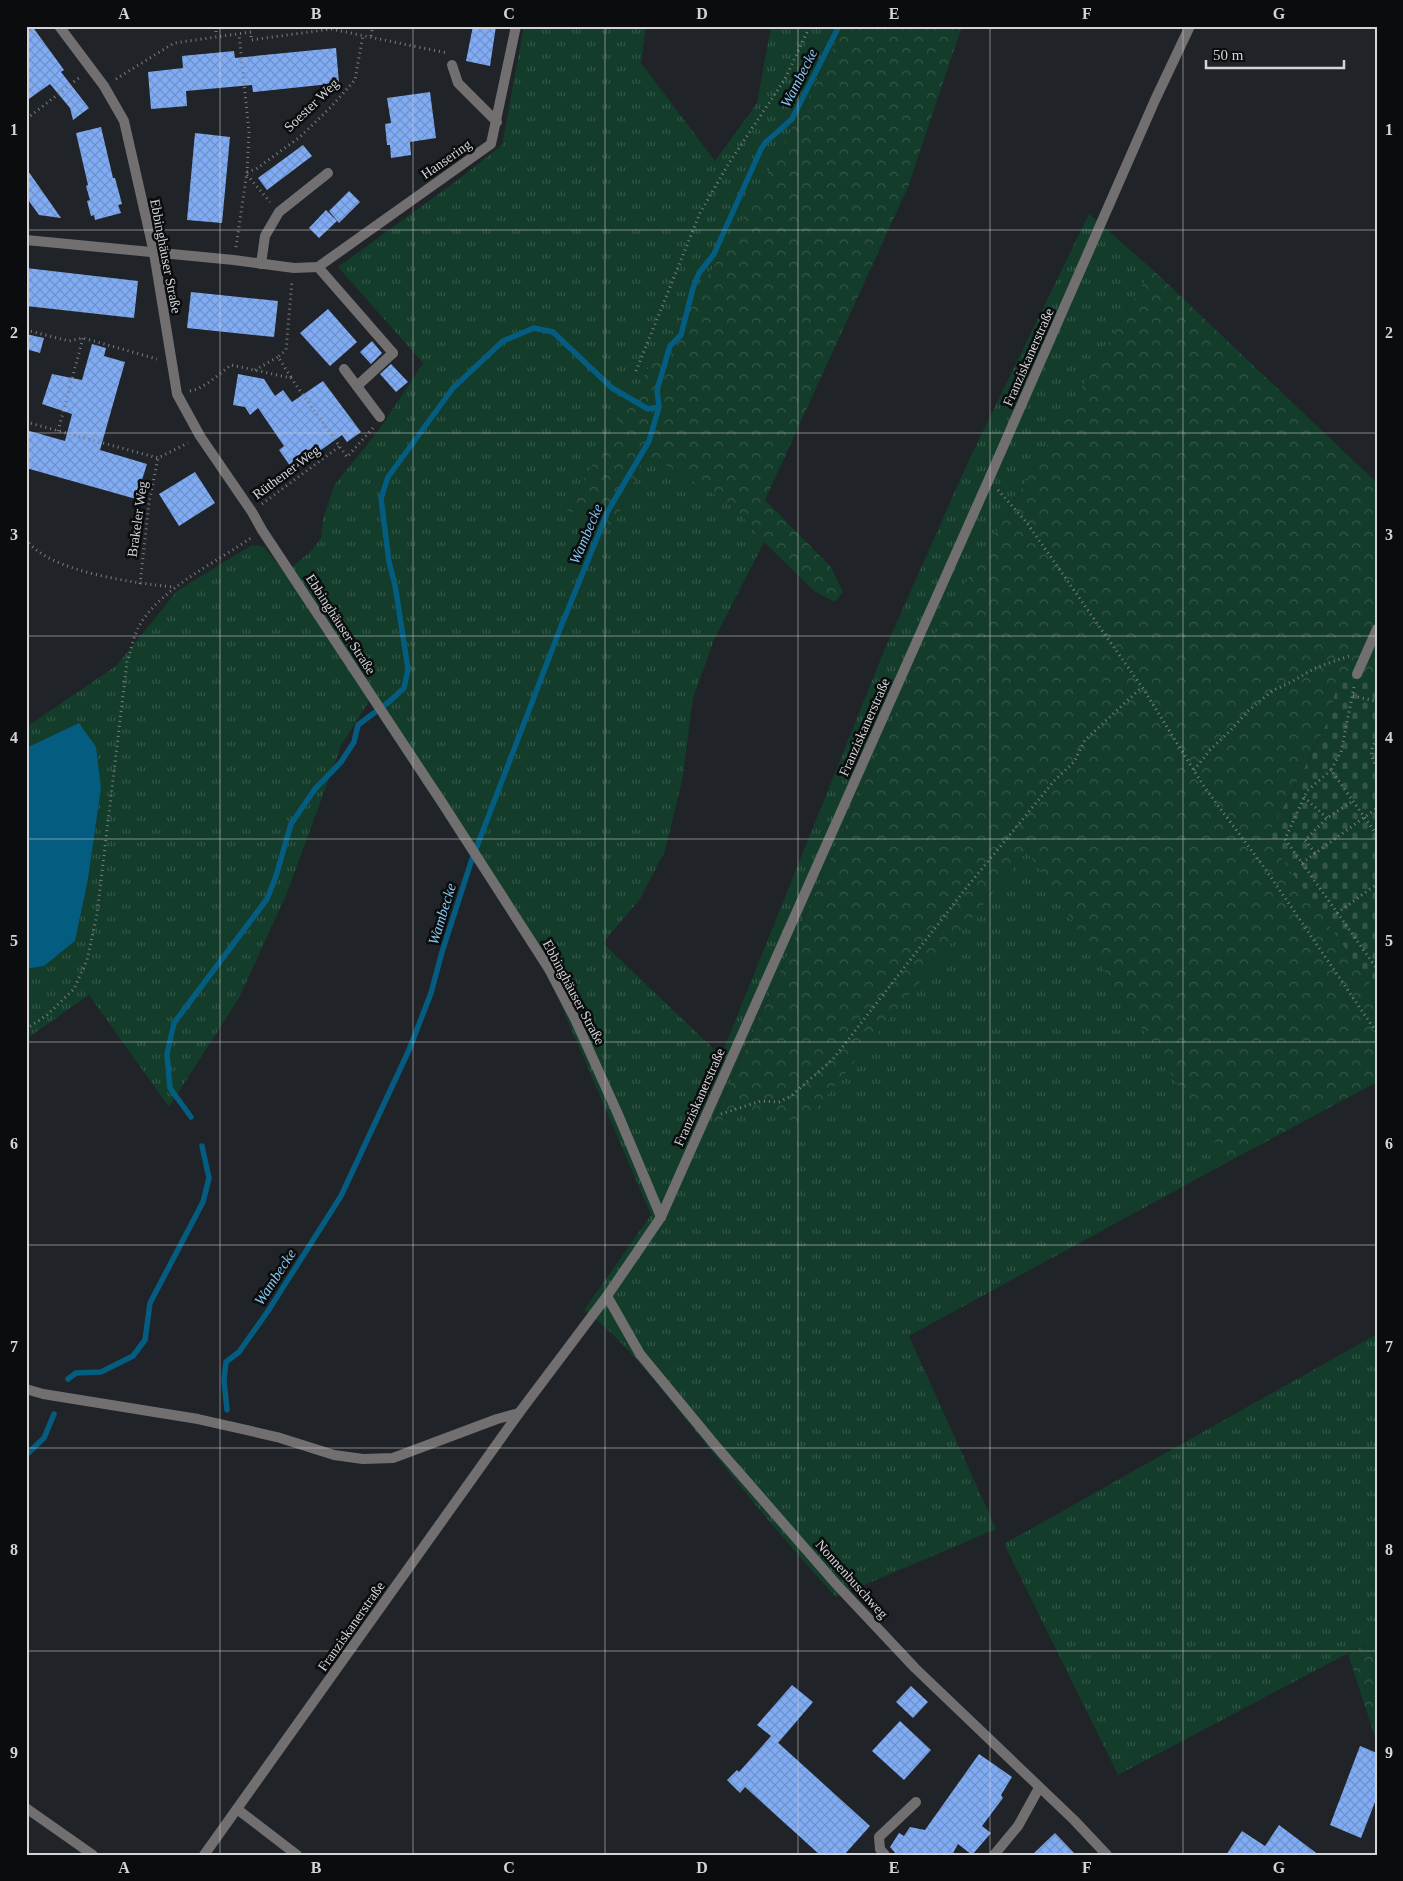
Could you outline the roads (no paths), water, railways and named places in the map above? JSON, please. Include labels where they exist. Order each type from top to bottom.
[{"type":"street","name":"Ebbinghäuser Straße","points":[[59,26],[104,86],[124,122],[154,253],[177,394],[200,436],[252,512],[549,969],[575,1019],[661,1217]]},
{"type":"street","name":"Hansering","points":[[318,267],[491,144],[516,26]]},
{"type":"street","name":"Franziskanerstraße","points":[[204,1855],[519,1413],[607,1296],[661,1217],[989,480],[1147,118],[1190,26]]},
{"type":"street","points":[[452,65],[458,83],[497,122]]},
{"type":"street","points":[[261,264],[265,236],[279,212],[328,173]]},
{"type":"street","points":[[26,240],[234,260],[294,268],[318,267],[393,354],[357,386]]},
{"type":"street","points":[[344,369],[380,417]]},
{"type":"street","points":[[1357,674],[1377,628]]},
{"type":"street","name":"Nonnenbuschweg","points":[[607,1296],[640,1354],[715,1445],[837,1585],[915,1668],[1074,1820],[1107,1855]]},
{"type":"street","points":[[26,1389],[43,1394],[198,1418],[277,1436],[334,1455],[363,1459],[393,1458],[497,1419],[519,1413]]},
{"type":"street","points":[[994,1855],[1018,1826],[1039,1788]]},
{"type":"street","points":[[885,1855],[880,1849],[879,1837],[916,1802]]},
{"type":"street","points":[[26,1808],[93,1855]]},
{"type":"street","points":[[237,1809],[297,1855]]},
{"type":"water","points":[[79,723],[96,747],[101,788],[88,879],[75,941],[44,966],[26,969],[26,748]]},
{"type":"waterway","name":"Wambecke","points":[[227,1410],[224,1380],[226,1362],[239,1352],[268,1311],[341,1196],[409,1050],[431,993],[471,862],[560,629],[608,511],[649,441],[659,407],[657,390],[670,346],[681,335],[693,288],[699,273],[714,254],[761,149],[766,142],[792,119],[839,26]]},
{"type":"waterway","name":"Wambecke","points":[[191,1117],[170,1088],[167,1054],[174,1023],[267,899],[276,876],[291,824],[315,789],[341,762],[354,742],[358,725],[404,688],[408,669],[395,585],[389,562],[381,498],[388,477],[453,388],[503,341],[534,328],[553,332],[612,388],[648,409],[659,407]]},
{"type":"waterway","name":"Wambecke","points":[[68,1379],[76,1373],[101,1372],[133,1356],[145,1340],[150,1303],[203,1202],[209,1178],[202,1146]]},
{"type":"waterway","name":"Wambecke","points":[[26,1455],[44,1438],[54,1414]]}]
